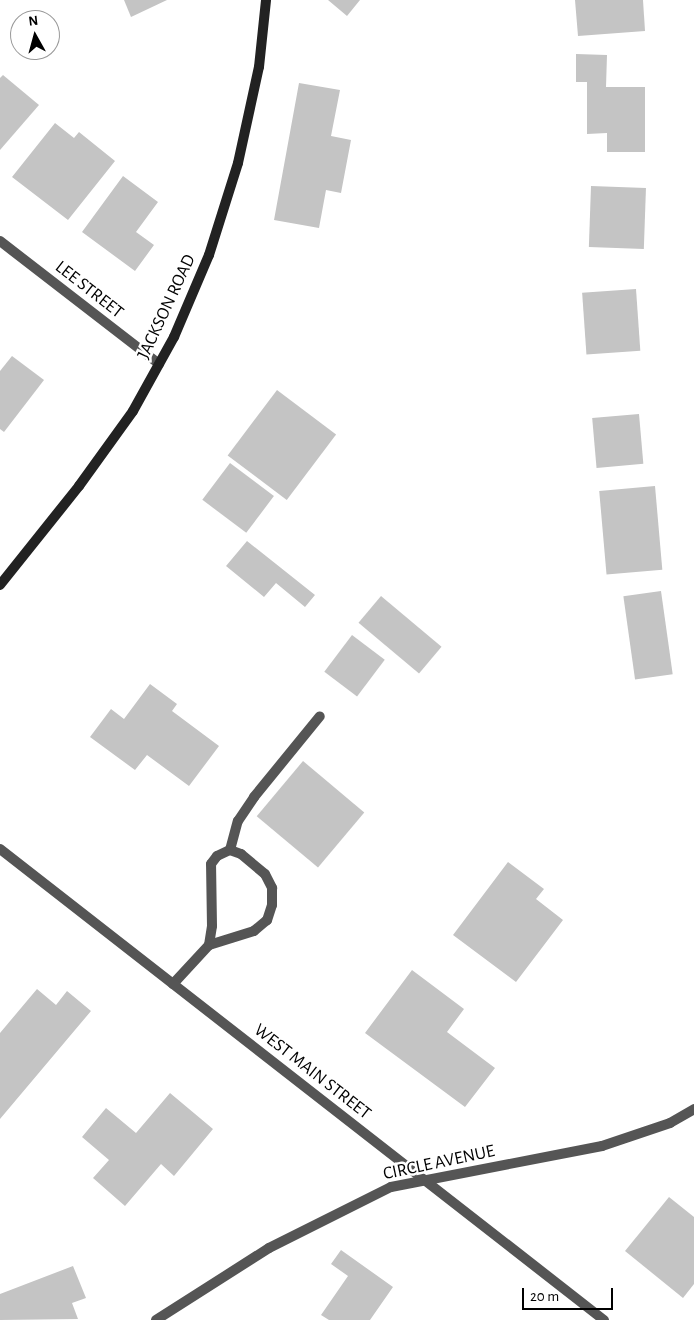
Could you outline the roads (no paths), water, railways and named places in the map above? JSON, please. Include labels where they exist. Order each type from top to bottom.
[{"type":"street","name":"JACKSON ROAD","points":[[0,585],[79,486],[133,411],[159,364],[209,255],[238,163],[259,67],[266,0]]},
{"type":"street","name":"LEE STREET","points":[[0,241],[159,364]]},
{"type":"street","points":[[230,850],[238,821],[254,796],[320,716]]},
{"type":"street","name":"WEST MAIN STREET","points":[[0,849],[604,1320]]},
{"type":"street","points":[[173,984],[209,945],[254,931],[266,920],[272,905],[272,888],[265,874],[241,854],[230,850],[217,856],[211,864],[212,926],[209,945]]},
{"type":"street","name":"CIRCLE AVENUE","points":[[156,1320],[269,1248],[391,1187],[427,1182],[602,1146],[670,1123],[694,1109]]}]
